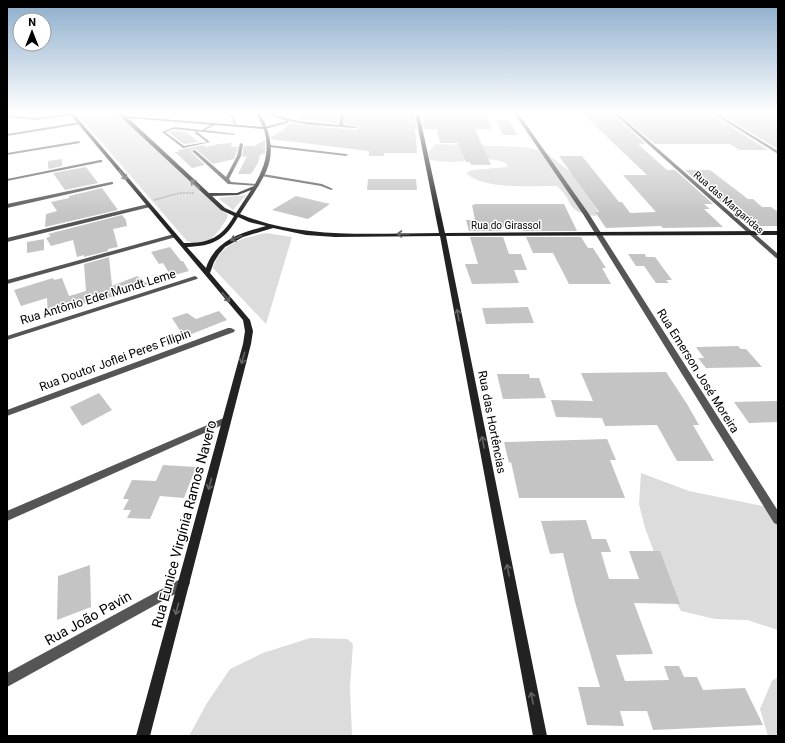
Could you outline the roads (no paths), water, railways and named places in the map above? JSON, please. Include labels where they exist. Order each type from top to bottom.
[{"type":"main road","points":[[100,148],[206,273]]},
{"type":"main road","name":"Rua do Girassol","points":[[157,148],[223,209],[273,226],[306,233],[778,234]]},
{"type":"main road","points":[[182,245],[207,243],[221,237],[263,175],[270,148]]},
{"type":"main road","name":"Rua das Hortências","points":[[425,148],[540,736]]},
{"type":"main road","points":[[207,195],[238,194],[257,185]]},
{"type":"main road","points":[[206,273],[209,262],[214,254],[226,243],[246,234],[273,226]]},
{"type":"main road","name":"Rua Eunice Virgínia Ramos Navero","points":[[143,736],[247,344],[249,331],[246,320],[206,273]]},
{"type":"street","points":[[7,154],[45,148]]},
{"type":"street","points":[[226,180],[239,156],[241,148]]},
{"type":"street","points":[[286,148],[346,154]]},
{"type":"street","name":"Rua Emerson José Moreira","points":[[540,148],[572,193],[778,520]]},
{"type":"street","name":"Rua das Margaridas","points":[[654,148],[778,257]]},
{"type":"street","points":[[769,148],[778,153]]},
{"type":"street","points":[[194,151],[230,183],[257,185]]},
{"type":"street","points":[[7,180],[100,161]]},
{"type":"street","points":[[263,175],[322,185],[331,188]]},
{"type":"street","points":[[7,206],[111,183]]},
{"type":"street","points":[[7,240],[147,204]]},
{"type":"street","points":[[7,282],[174,236]]},
{"type":"street","name":"Rua Antônio Eder Mundt Leme","points":[[7,338],[195,278]]},
{"type":"street","name":"Rua Doutor Joflei Peres Filipin","points":[[7,413],[232,330]]},
{"type":"street","points":[[7,516],[226,420]]},
{"type":"street","name":"Rua João Pavin","points":[[7,680],[184,583]]}]
